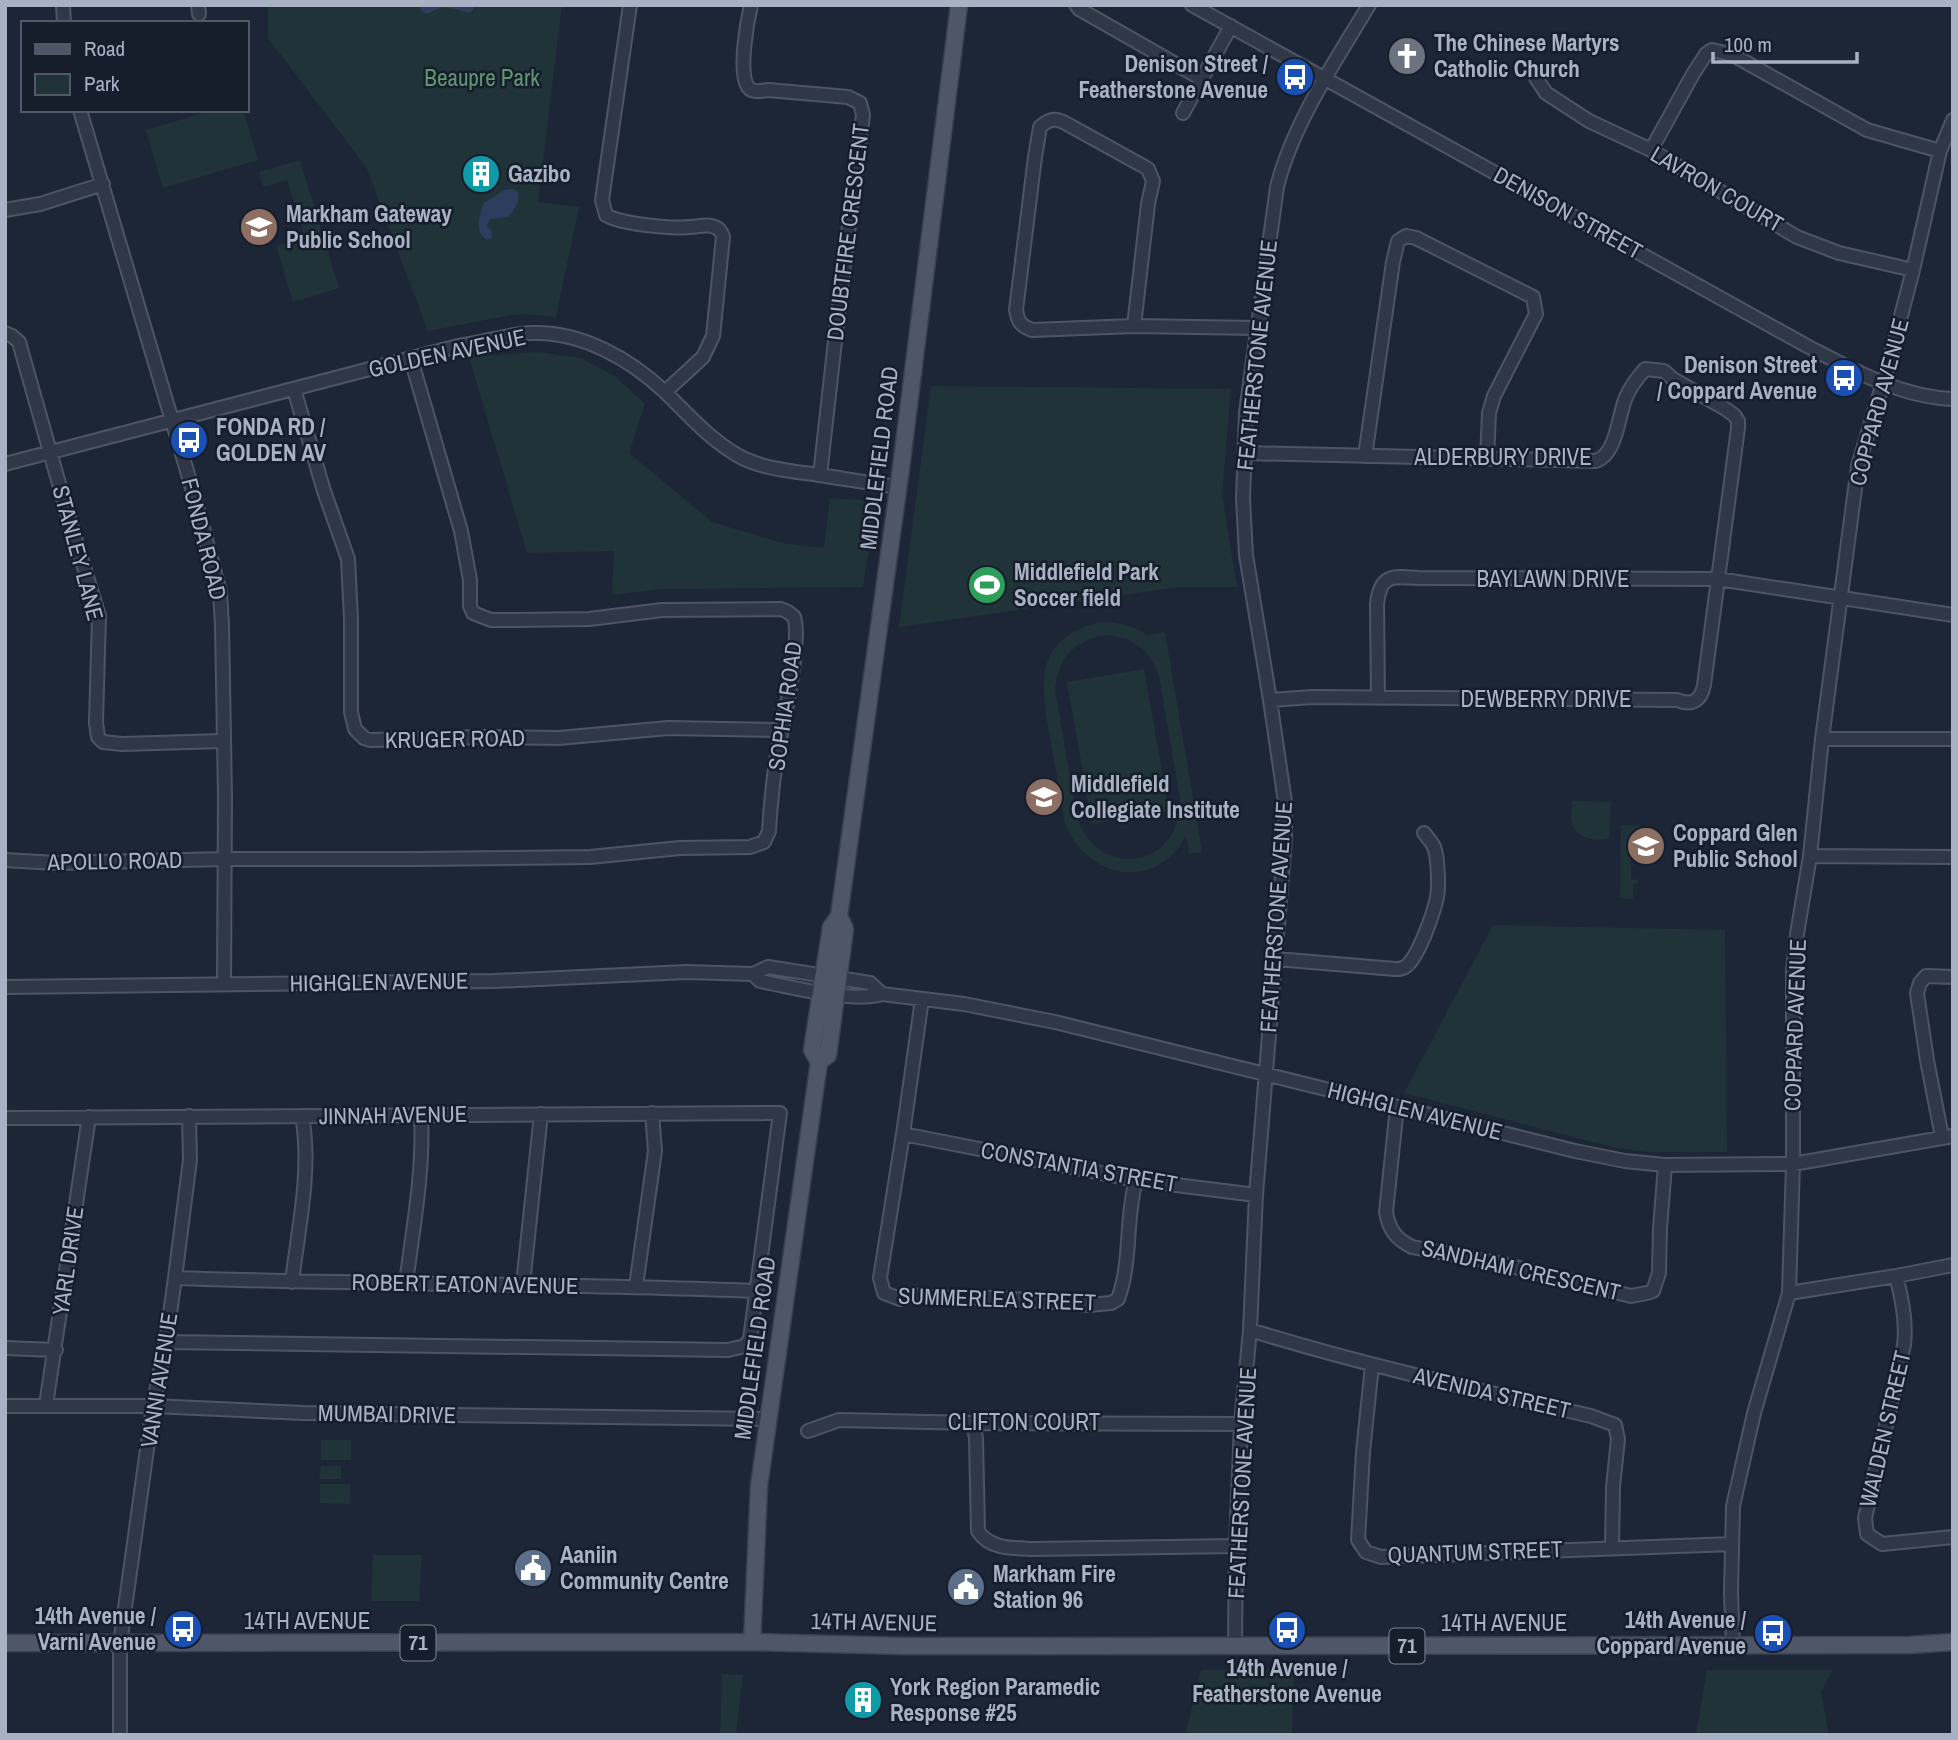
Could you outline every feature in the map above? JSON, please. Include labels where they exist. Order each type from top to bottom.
[{"type":"main road","name":"MIDDLEFIELD ROAD","points":[[752,1642],[759,1486],[819,1062],[828,1055],[829,993],[832,976],[831,927],[839,916],[898,487],[959,5]]},
{"type":"main road","name":"14TH AVENUE","points":[[5,1643],[752,1642],[905,1646],[1235,1647],[1910,1645],[1953,1642]]},
{"type":"street","points":[[630,5],[602,200],[606,215],[628,222],[676,227],[709,225],[722,232],[723,237],[713,336],[703,357],[665,392]]},
{"type":"street","name":"DOUBTFIRE CRESCENT","points":[[751,5],[744,59],[744,77],[748,88],[760,92],[768,90],[848,97],[860,103],[863,115],[820,475]]},
{"type":"street","points":[[1076,5],[1202,79]]},
{"type":"street","name":"DENISON STREET","points":[[1192,5],[1798,341],[1882,383],[1916,394],[1953,399]]},
{"type":"street","name":"FEATHERSTONE AVENUE","points":[[1235,1647],[1241,1424],[1250,1330],[1265,1075],[1285,838],[1285,802],[1246,555],[1243,499],[1246,412],[1277,187],[1283,161],[1368,5]]},
{"type":"street","points":[[1184,113],[1231,26]]},
{"type":"street","points":[[1651,150],[1706,54],[1712,50],[1732,55],[1867,130],[1940,151]]},
{"type":"street","name":"LAVRON COURT","points":[[1536,78],[1546,93],[1589,121],[1651,150],[1797,237],[1839,253],[1913,270]]},
{"type":"street","name":"FONDA ROAD","points":[[81,112],[195,498],[220,592],[225,859],[224,984]]},
{"type":"street","points":[[1134,326],[1153,181],[1148,169],[1058,119],[1052,119],[1040,127],[1038,137],[1017,299],[1017,320],[1020,324],[1032,330],[1134,326],[1257,328]]},
{"type":"street","name":"COPPARD AVENUE","points":[[1733,1646],[1733,1506],[1754,1413],[1789,1293],[1793,1164],[1793,971],[1810,856],[1822,739],[1858,466],[1913,270],[1940,151],[1953,120]]},
{"type":"street","points":[[5,210],[40,204],[103,184]]},
{"type":"street","points":[[1364,456],[1393,262],[1398,241],[1406,236],[1416,238],[1533,297],[1536,314],[1494,396],[1489,412],[1487,459]]},
{"type":"street","points":[[5,333],[12,335],[19,342],[51,453]]},
{"type":"street","name":"GOLDEN AVENUE","points":[[5,464],[458,346],[530,333],[555,334],[589,343],[614,355],[646,376],[712,439],[740,457],[788,471],[898,487]]},
{"type":"street","name":"SOPHIA ROAD","points":[[225,859],[590,857],[680,848],[757,846],[764,842],[769,831],[796,636],[795,620],[781,609],[662,610],[589,619],[518,620],[491,620],[473,613],[461,531],[411,359]]},
{"type":"street","name":"ALDERBURY DRIVE","points":[[1244,453],[1596,461],[1603,458],[1611,447],[1626,398],[1635,380],[1645,369],[1664,371],[1724,408],[1738,421],[1718,579]]},
{"type":"street","name":"KRUGER ROAD","points":[[294,389],[324,491],[348,559],[351,712],[355,729],[364,738],[559,738],[668,728],[782,730]]},
{"type":"street","name":"STANLEY LANE","points":[[51,453],[99,616],[96,723],[98,737],[103,742],[122,744],[223,741]]},
{"type":"street","name":"BAYLAWN DRIVE","points":[[1378,698],[1379,590],[1385,580],[1396,577],[1718,579],[1953,615]]},
{"type":"street","name":"DEWBERRY DRIVE","points":[[1270,700],[1312,697],[1685,703],[1695,701],[1702,695],[1704,685],[1718,579]]},
{"type":"street","points":[[1822,739],[1953,739]]},
{"type":"street","points":[[1276,959],[1395,969],[1403,969],[1408,965],[1426,930],[1437,894],[1434,847],[1424,833]]},
{"type":"street","points":[[1810,856],[1953,857]]},
{"type":"street","name":"APOLLO ROAD","points":[[5,860],[56,863],[225,859]]},
{"type":"street","name":"HIGHGLEN AVENUE","points":[[5,987],[495,981],[686,972],[752,974],[768,967],[870,982],[881,994]]},
{"type":"street","name":"HIGHGLEN AVENUE","points":[[752,974],[760,981],[829,993],[869,998],[881,994],[964,1004],[1055,1022],[1575,1151],[1625,1161],[1664,1165],[1793,1164],[1948,1136]]},
{"type":"street","points":[[1948,1136],[1927,1060],[1917,993],[1926,976],[1953,977]]},
{"type":"street","name":"SUMMERLEA STREET","points":[[922,999],[904,1134],[880,1279],[884,1293],[900,1299],[913,1296],[1000,1298],[1089,1305],[1118,1300],[1126,1272],[1128,1227],[1136,1180]]},
{"type":"street","name":"SANDHAM CRESCENT","points":[[1397,1107],[1386,1212],[1390,1228],[1401,1241],[1412,1247],[1499,1263],[1631,1296],[1653,1291],[1659,1273],[1664,1165]]},
{"type":"street","points":[[636,1286],[655,1151],[652,1113]]},
{"type":"street","name":"JINNAH AVENUE","points":[[5,1118],[780,1113],[755,1291]]},
{"type":"street","points":[[523,1284],[541,1114]]},
{"type":"street","points":[[405,1283],[418,1188],[421,1115]]},
{"type":"street","name":"VANNI AVENUE","points":[[120,1735],[120,1644],[153,1406],[175,1278],[190,1160],[189,1116]]},
{"type":"street","points":[[292,1283],[305,1180],[305,1131],[302,1116]]},
{"type":"street","name":"YARL DRIVE","points":[[46,1405],[89,1117]]},
{"type":"street","name":"CONSTANTIA STREET","points":[[904,1134],[1136,1180],[1256,1195]]},
{"type":"street","points":[[1789,1293],[1953,1265]]},
{"type":"street","name":"WALDEN STREET","points":[[1896,1276],[1904,1317],[1904,1345],[1865,1527],[1867,1534],[1882,1544],[1953,1536]]},
{"type":"street","name":"ROBERT EATON AVENUE","points":[[175,1278],[292,1283],[523,1284],[755,1291]]},
{"type":"street","points":[[166,1342],[736,1348],[745,1346],[750,1339],[755,1291]]},
{"type":"street","name":"AVENIDA STREET","points":[[1250,1330],[1320,1352],[1591,1416],[1615,1425],[1618,1439],[1613,1487],[1612,1548]]},
{"type":"street","points":[[5,1348],[55,1350]]},
{"type":"street","name":"QUANTUM STREET","points":[[1372,1365],[1358,1540],[1366,1552],[1381,1557],[1732,1544]]},
{"type":"street","name":"MUMBAI DRIVE","points":[[5,1406],[153,1406],[303,1413],[768,1419]]},
{"type":"street","name":"CLIFTON COURT","points":[[808,1431],[839,1420],[1241,1424]]},
{"type":"street","points":[[973,1423],[976,1438],[978,1531],[983,1539],[993,1544],[1033,1549],[1236,1546]]},
{"type":"green space","name":"Beaupre Park","points":[[268,5],[562,5],[538,202],[579,207],[556,317],[524,314],[428,331],[366,167],[268,38]]},
{"type":"green space","points":[[206,112],[244,112],[258,160],[163,188],[146,130]]},
{"type":"green space","points":[[300,160],[339,288],[293,302],[276,246],[289,242],[288,237],[303,232],[287,180],[263,187],[259,172]]},
{"type":"green space","points":[[538,352],[581,358],[616,377],[645,404],[629,453],[712,522],[782,543],[824,548],[830,498],[876,501],[863,587],[661,589],[612,595],[614,551],[527,553],[469,357]]},
{"type":"green space","points":[[931,386],[1231,389],[1222,494],[1237,587],[1179,587],[899,627]]},
{"type":"green space","points":[[1100,622],[1125,625],[1147,635],[1165,632],[1202,852],[1189,854],[1186,836],[1172,856],[1154,867],[1139,872],[1123,872],[1095,861],[1073,839],[1065,824],[1044,686],[1051,654],[1061,641],[1077,630]],"holes":[[[1113,636],[1138,645],[1155,666],[1180,799],[1177,822],[1168,839],[1155,852],[1138,858],[1121,858],[1104,852],[1088,839],[1077,818],[1055,690],[1059,669],[1068,653],[1092,638]]]},
{"type":"green space","points":[[1144,669],[1169,811],[1092,824],[1067,682]]},
{"type":"green space","points":[[1572,801],[1611,802],[1609,838],[1591,839],[1576,830],[1571,819]]},
{"type":"green space","points":[[1621,825],[1650,826],[1650,834],[1640,833],[1640,840],[1636,841],[1636,852],[1631,852],[1631,879],[1638,880],[1638,883],[1633,884],[1633,899],[1620,898]]},
{"type":"green space","points":[[1493,925],[1725,930],[1727,1152],[1647,1152],[1616,1148],[1404,1093]]},
{"type":"green space","points":[[321,1440],[351,1440],[351,1460],[321,1460]]},
{"type":"green space","points":[[321,1466],[341,1466],[341,1479],[319,1479]]},
{"type":"green space","points":[[320,1484],[350,1484],[350,1504],[320,1503]]},
{"type":"green space","points":[[373,1555],[422,1555],[419,1601],[371,1601]]},
{"type":"green space","points":[[1201,1670],[1294,1670],[1292,1735],[1185,1735]]},
{"type":"green space","points":[[1707,1670],[1833,1670],[1821,1692],[1829,1735],[1696,1735]]},
{"type":"green space","points":[[722,1674],[743,1675],[736,1734],[720,1734]]},
{"type":"water","points":[[418,5],[473,5],[474,9],[469,13],[443,8],[427,14]]},
{"type":"water","points":[[513,189],[518,192],[516,205],[508,217],[490,219],[487,226],[492,232],[491,238],[487,240],[479,229],[484,203],[504,190]]},
{"type":"place","name":"The Chinese Martyrs Catholic Church","points":[[1407,56]]},
{"type":"place","name":"Denison Street / Featherstone Avenue","points":[[1295,77]]},
{"type":"place","name":"Gazibo","points":[[481,174]]},
{"type":"place","name":"Markham Gateway Public School","points":[[259,227]]},
{"type":"place","name":"Denison Street / Coppard Avenue","points":[[1844,378]]},
{"type":"place","name":"FONDA RD / GOLDEN AV","points":[[189,440]]},
{"type":"place","name":"Middlefield Park Soccer field","points":[[987,585]]},
{"type":"place","name":"Middlefield Collegiate Institute","points":[[1044,797]]},
{"type":"place","name":"Coppard Glen Public School","points":[[1646,846]]},
{"type":"place","name":"Aaniin Community Centre","points":[[533,1568]]},
{"type":"place","name":"Markham Fire Station 96","points":[[966,1587]]},
{"type":"place","name":"14th Avenue / Varni Avenue","points":[[183,1629]]},
{"type":"place","name":"14th Avenue / Featherstone Avenue","points":[[1287,1630]]},
{"type":"place","name":"14th Avenue / Coppard Avenue","points":[[1773,1633]]},
{"type":"place","name":"York Region Paramedic Response #25","points":[[863,1700]]}]
